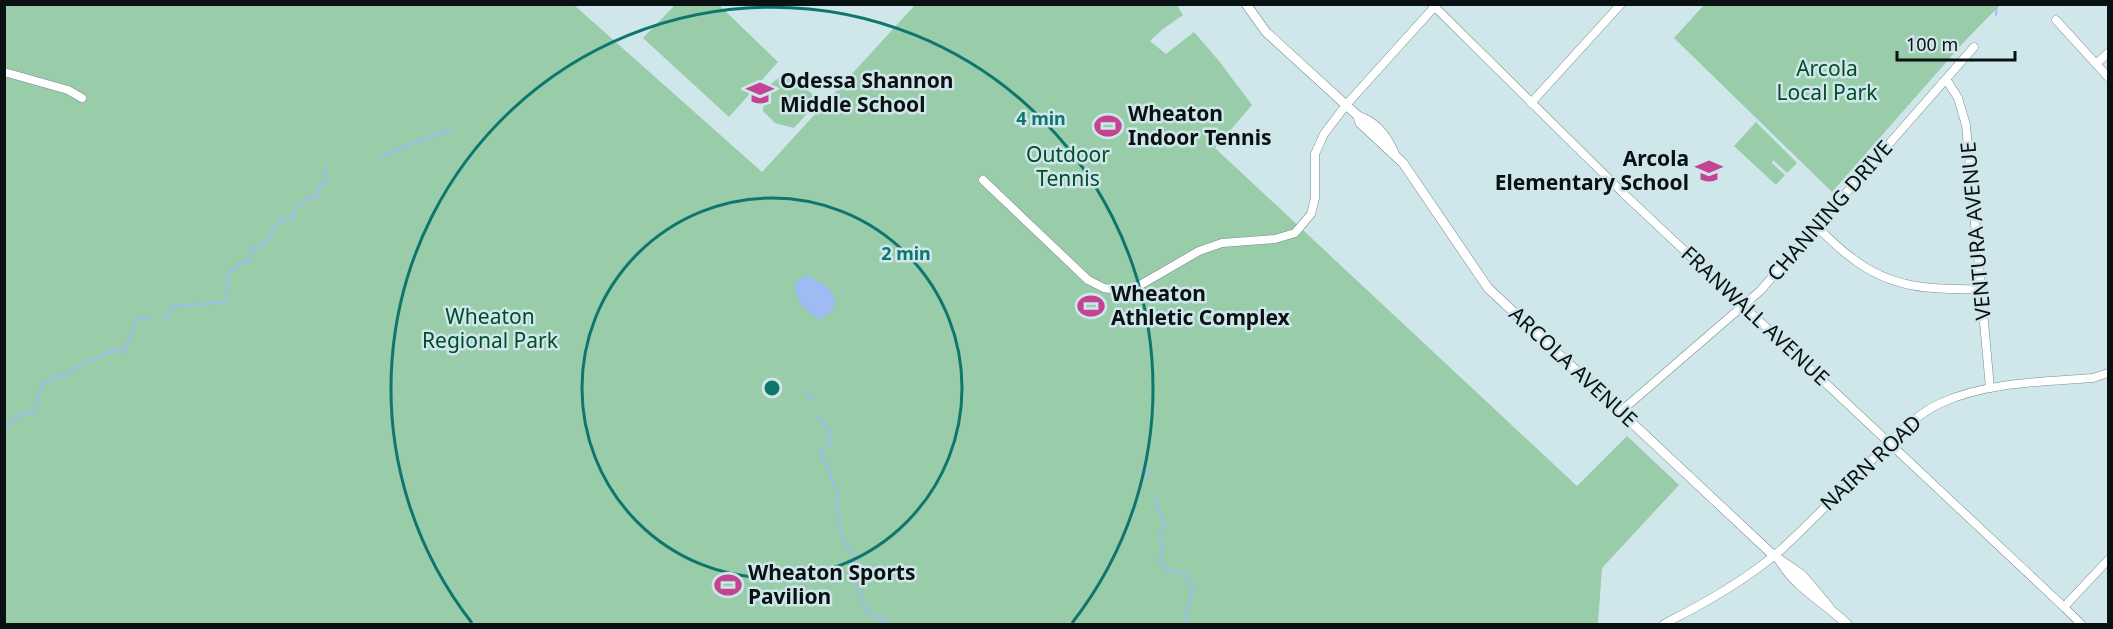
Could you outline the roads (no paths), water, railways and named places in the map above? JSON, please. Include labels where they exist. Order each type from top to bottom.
[{"type":"street","name":"ARCOLA AVENUE","points":[[1246,4],[1266,32],[1358,116],[1360,123],[1383,146],[1394,153],[1488,288],[1776,556],[1795,582],[1829,607],[1847,624]]},
{"type":"street","points":[[1531,103],[1621,4]]},
{"type":"street","points":[[983,180],[1088,280],[1104,288],[1122,291],[1142,284],[1196,252],[1222,243],[1275,239],[1295,233],[1311,214],[1315,198],[1315,154],[1324,134],[1346,105],[1434,5]]},
{"type":"street","name":"FRANWALL AVENUE","points":[[1434,5],[1623,193],[2081,624]]},
{"type":"street","points":[[2056,20],[2109,77]]},
{"type":"street","name":"CHANNING DRIVE","points":[[1620,412],[1744,306],[1817,227],[1974,47]]},
{"type":"street","points":[[2096,64],[2109,53]]},
{"type":"street","points":[[4,72],[29,81],[68,90],[82,98]]},
{"type":"street","name":"VENTURA AVENUE","points":[[1946,79],[1958,98],[1966,125],[1990,388]]},
{"type":"street","points":[[1817,227],[1852,258],[1890,280],[1938,290],[1981,290]]},
{"type":"street","name":"NAIRN ROAD","points":[[1664,624],[1731,586],[1776,556],[1890,443],[1920,416],[1938,404],[1990,388],[2093,378],[2109,373]]},
{"type":"street","points":[[2064,607],[2109,560]]},
{"type":"water","points":[[806,275],[828,287],[835,298],[834,310],[820,319],[806,309],[795,289],[795,283]]},
{"type":"waterway","points":[[1996,15],[1997,4]]},
{"type":"waterway","points":[[381,158],[450,130]]},
{"type":"waterway","points":[[162,318],[166,318],[174,306],[218,303],[228,299],[227,275],[242,262],[249,261],[253,247],[264,244],[280,220],[293,219],[296,206],[304,203],[309,196],[317,199],[320,186],[327,182],[324,166]]},
{"type":"waterway","points":[[4,427],[18,416],[34,412],[42,384],[115,349],[124,353],[137,319],[151,317]]},
{"type":"waterway","points":[[806,392],[813,400]]},
{"type":"waterway","points":[[819,416],[829,430],[830,445],[820,451],[838,493],[837,506],[842,538],[857,560],[854,577],[865,608],[873,617],[887,618],[882,624]]},
{"type":"waterway","points":[[1144,461],[1149,478]]},
{"type":"waterway","points":[[1155,498],[1165,527],[1159,536],[1163,548],[1159,558],[1168,570],[1183,573],[1192,587],[1193,593],[1185,624]]},
{"type":"place","name":"Odessa Shannon Middle School","points":[[760,93]]},
{"type":"place","name":"Wheaton Indoor Tennis","points":[[1108,126]]},
{"type":"place","name":"Arcola Elementary School","points":[[1709,171]]},
{"type":"place","name":"Wheaton Athletic Complex","points":[[1091,306]]},
{"type":"place","name":"Wheaton Sports Pavilion","points":[[728,585]]},
{"type":"park label","name":"Arcola Local Park","points":[[1827,81]]},
{"type":"park label","name":"Outdoor Tennis","points":[[1068,167]]},
{"type":"park label","name":"Wheaton Regional Park","points":[[490,329]]}]
